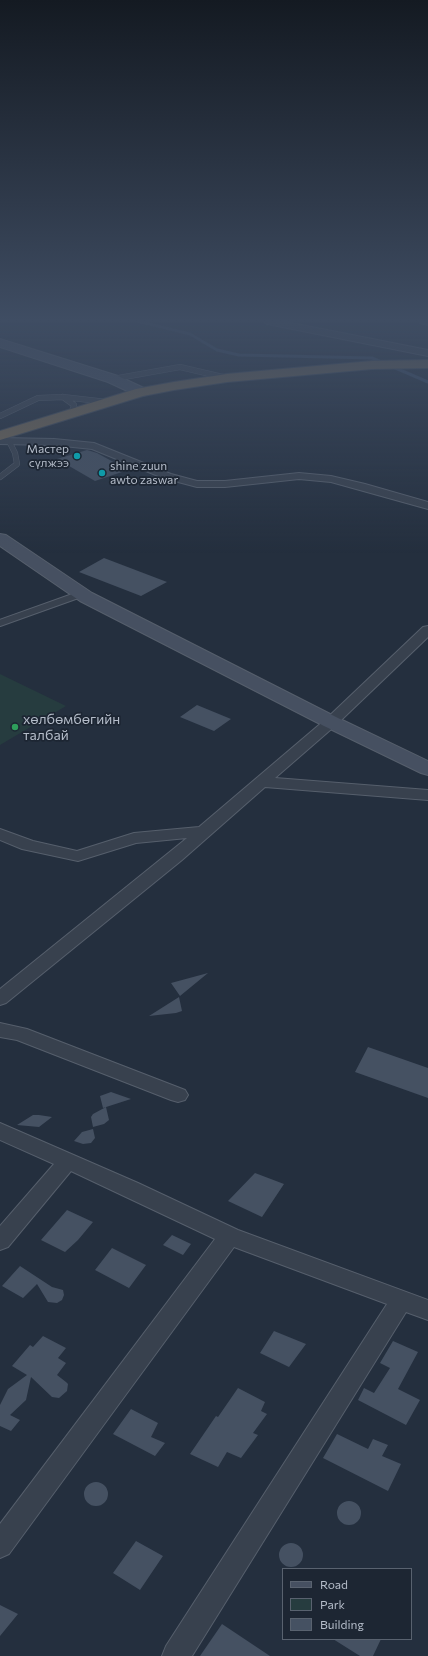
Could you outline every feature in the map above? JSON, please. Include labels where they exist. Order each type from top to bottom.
[{"type":"highway","points":[[3,439],[72,413],[120,398]]},
{"type":"street","points":[[3,439],[94,446],[167,476],[197,484],[225,484],[299,476],[361,486],[428,506]]},
{"type":"street","points":[[0,539],[80,594],[331,722],[428,769]]},
{"type":"street","points":[[0,999],[203,832],[331,722],[428,630]]},
{"type":"street","points":[[261,782],[428,795]]},
{"type":"street","points":[[0,834],[28,846],[78,856],[134,838],[203,832]]},
{"type":"street","points":[[0,1030],[20,1034],[178,1095]]},
{"type":"street","points":[[0,1131],[230,1236],[428,1310]]},
{"type":"street","points":[[0,1241],[68,1161]]},
{"type":"street","points":[[0,1545],[230,1236]]},
{"type":"street","points":[[176,1656],[401,1301]]},
{"type":"lane","points":[[0,416],[37,398]]},
{"type":"lane","points":[[66,398],[74,405],[72,413]]},
{"type":"lane","points":[[74,398],[107,402]]},
{"type":"lane","points":[[0,477],[17,464],[16,453],[3,439]]},
{"type":"lane","points":[[0,623],[80,594]]},
{"type":"green space","name":"хөлбөмбөгийн талбай","points":[[0,674],[66,706],[0,745]]},
{"type":"building","points":[[87,450],[97,453],[128,470],[95,481],[57,459]]},
{"type":"building","points":[[104,558],[167,582],[141,596],[79,572]]},
{"type":"building","points":[[197,705],[231,719],[214,731],[180,717]]},
{"type":"building","points":[[208,973],[180,996],[171,983]]},
{"type":"building","points":[[179,997],[182,1011],[149,1016]]},
{"type":"building","points":[[368,1047],[428,1068],[428,1098],[355,1072]]},
{"type":"building","points":[[111,1092],[131,1099],[103,1108],[100,1096]]},
{"type":"building","points":[[106,1107],[109,1120],[104,1124],[93,1127],[91,1117],[93,1114]]},
{"type":"building","points":[[33,1115],[52,1117],[39,1127],[17,1125]]},
{"type":"building","points":[[93,1129],[95,1138],[91,1143],[83,1144],[74,1141],[82,1132]]},
{"type":"building","points":[[255,1173],[284,1184],[262,1217],[228,1201]]},
{"type":"building","points":[[67,1210],[93,1222],[78,1240],[65,1252],[41,1240]]},
{"type":"building","points":[[172,1235],[191,1244],[183,1255],[163,1245]]},
{"type":"building","points":[[112,1248],[146,1265],[129,1288],[95,1270]]},
{"type":"building","points":[[20,1266],[52,1287],[63,1290],[64,1295],[62,1300],[57,1303],[48,1302],[37,1284],[23,1298],[2,1286]]},
{"type":"building","points":[[274,1331],[306,1344],[289,1367],[260,1353]]},
{"type":"building","points":[[43,1336],[66,1348],[58,1358],[66,1363],[57,1375],[68,1384],[67,1391],[59,1398],[52,1397],[31,1377],[26,1400],[10,1415],[20,1420],[11,1431],[0,1426],[0,1405],[8,1389],[27,1375],[12,1366],[30,1345],[33,1347]]},
{"type":"building","points":[[393,1341],[418,1352],[398,1389],[420,1400],[406,1425],[358,1400],[364,1388],[374,1393],[390,1368],[380,1363]]},
{"type":"building","points":[[238,1388],[265,1402],[261,1411],[267,1414],[253,1433],[258,1435],[241,1458],[227,1452],[218,1467],[190,1454],[216,1416],[218,1417]]},
{"type":"building","points":[[131,1409],[158,1423],[151,1437],[165,1443],[155,1456],[113,1434]]},
{"type":"building","points":[[337,1434],[368,1449],[373,1439],[388,1445],[382,1456],[401,1464],[388,1491],[323,1458]]},
{"type":"building","points":[[96,1482],[104,1486],[108,1494],[104,1502],[96,1506],[88,1502],[84,1494],[88,1486]]},
{"type":"building","points":[[349,1501],[354,1502],[360,1508],[360,1518],[354,1524],[349,1525],[344,1524],[338,1518],[337,1513],[338,1508],[344,1502]]},
{"type":"building","points":[[136,1541],[163,1556],[140,1590],[113,1573]]},
{"type":"building","points":[[291,1543],[300,1546],[303,1555],[300,1564],[291,1567],[282,1564],[279,1555],[282,1546]]},
{"type":"building","points":[[0,1605],[18,1614],[0,1636]]},
{"type":"building","points":[[222,1624],[270,1656],[200,1656]]},
{"type":"building","points":[[335,1640],[381,1640],[373,1656],[360,1656]]},
{"type":"place","name":"Мастер сүлжээ","points":[[77,456]]},
{"type":"place","name":"shine zuun awto zaswar","points":[[102,473]]},
{"type":"place","name":"хөлбөмбөгийн талбай","points":[[15,727]]}]
